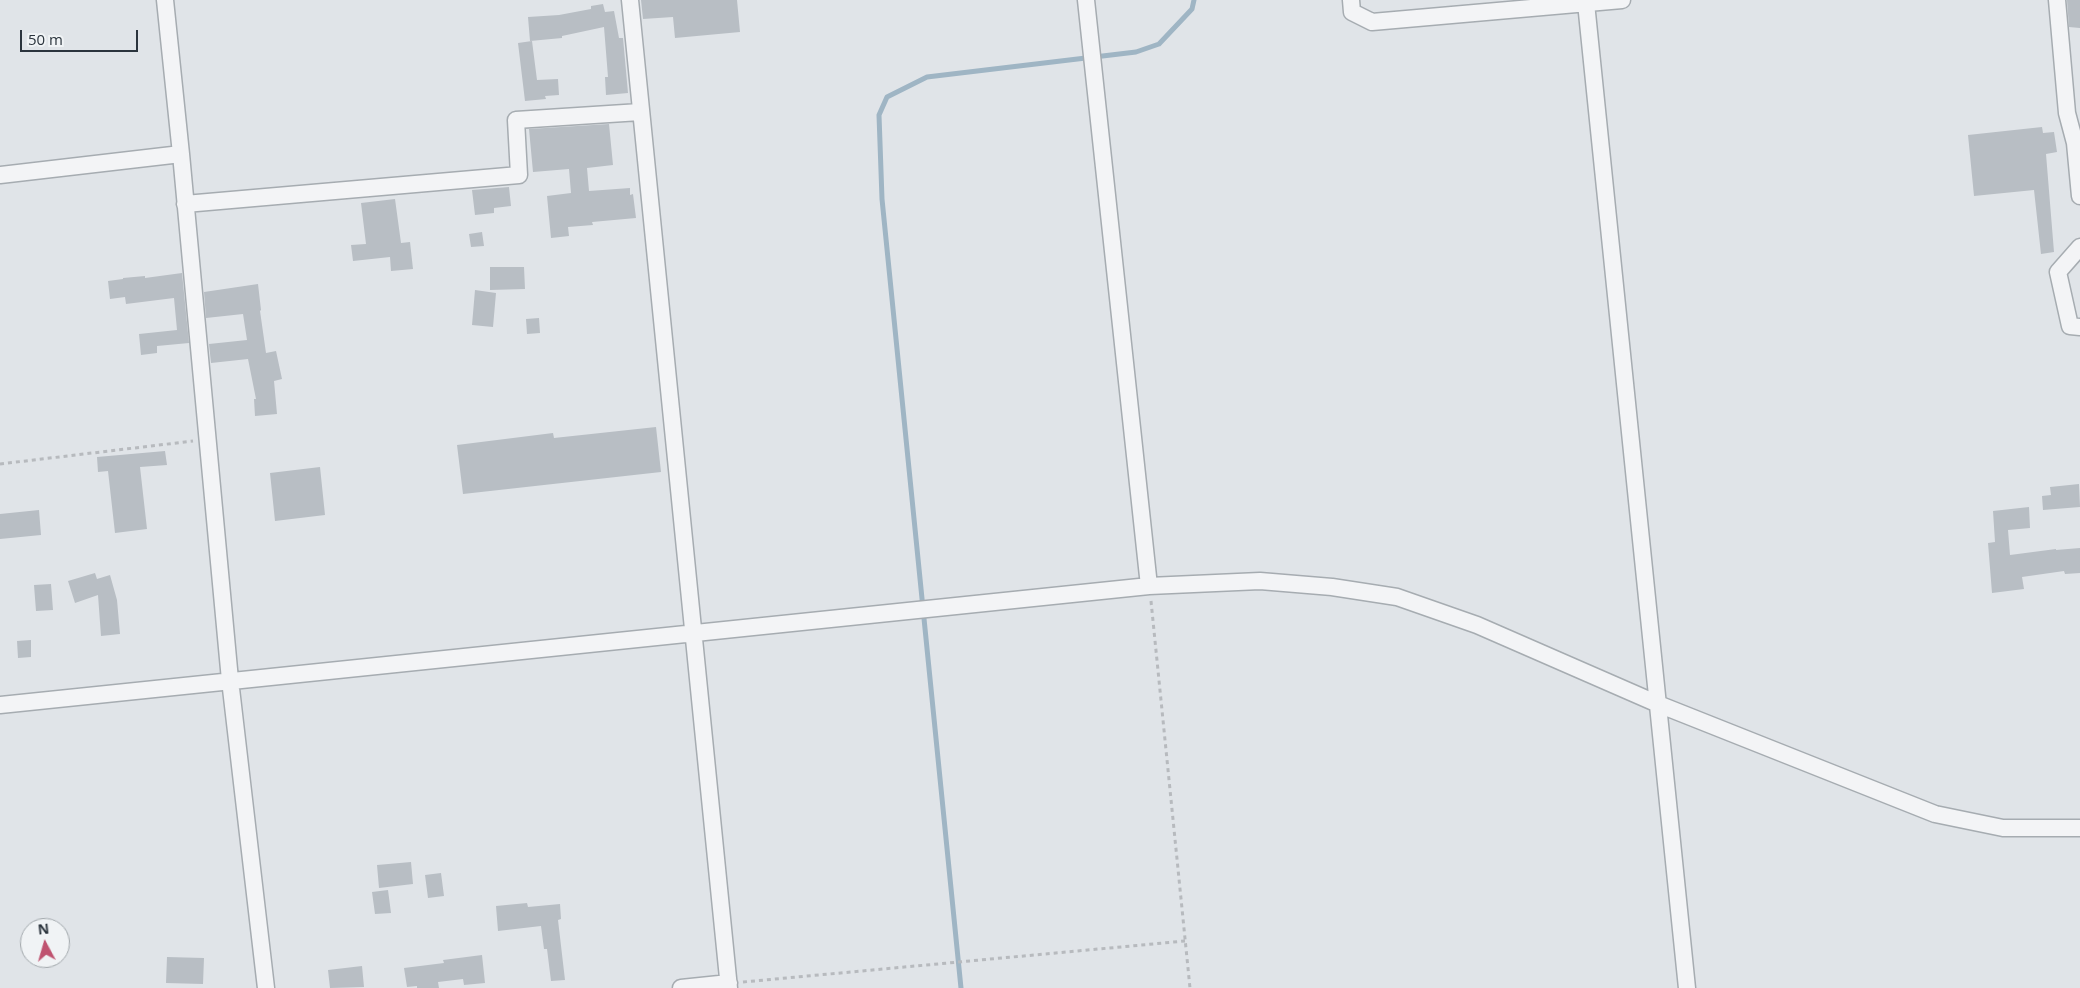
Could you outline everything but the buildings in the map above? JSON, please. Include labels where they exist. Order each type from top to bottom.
[{"type":"street","points":[[165,0],[182,154],[185,204],[230,680],[266,988]]},
{"type":"street","points":[[630,0],[729,985],[680,988]]},
{"type":"street","points":[[1086,0],[1149,586]]},
{"type":"street","points":[[1351,0],[1352,12],[1372,22],[1622,0]]},
{"type":"street","points":[[2057,0],[2074,112],[2080,196]]},
{"type":"street","points":[[1586,3],[1687,988]]},
{"type":"street","points":[[185,204],[518,175],[516,120],[640,112]]},
{"type":"street","points":[[0,175],[182,154]]},
{"type":"street","points":[[2080,247],[2058,272],[2070,326],[2080,327]]},
{"type":"street","points":[[0,705],[1149,586],[1260,581],[1332,587],[1397,597],[1477,625],[1658,704],[1935,814],[2003,828],[2080,828]]},
{"type":"path","points":[[0,464],[208,439]]},
{"type":"path","points":[[1149,586],[1190,988]]},
{"type":"path","points":[[729,985],[1185,941]]},
{"type":"waterway","points":[[961,988],[882,199],[879,115],[887,97],[927,77],[1136,52],[1159,44],[1192,9],[1194,0]]}]
